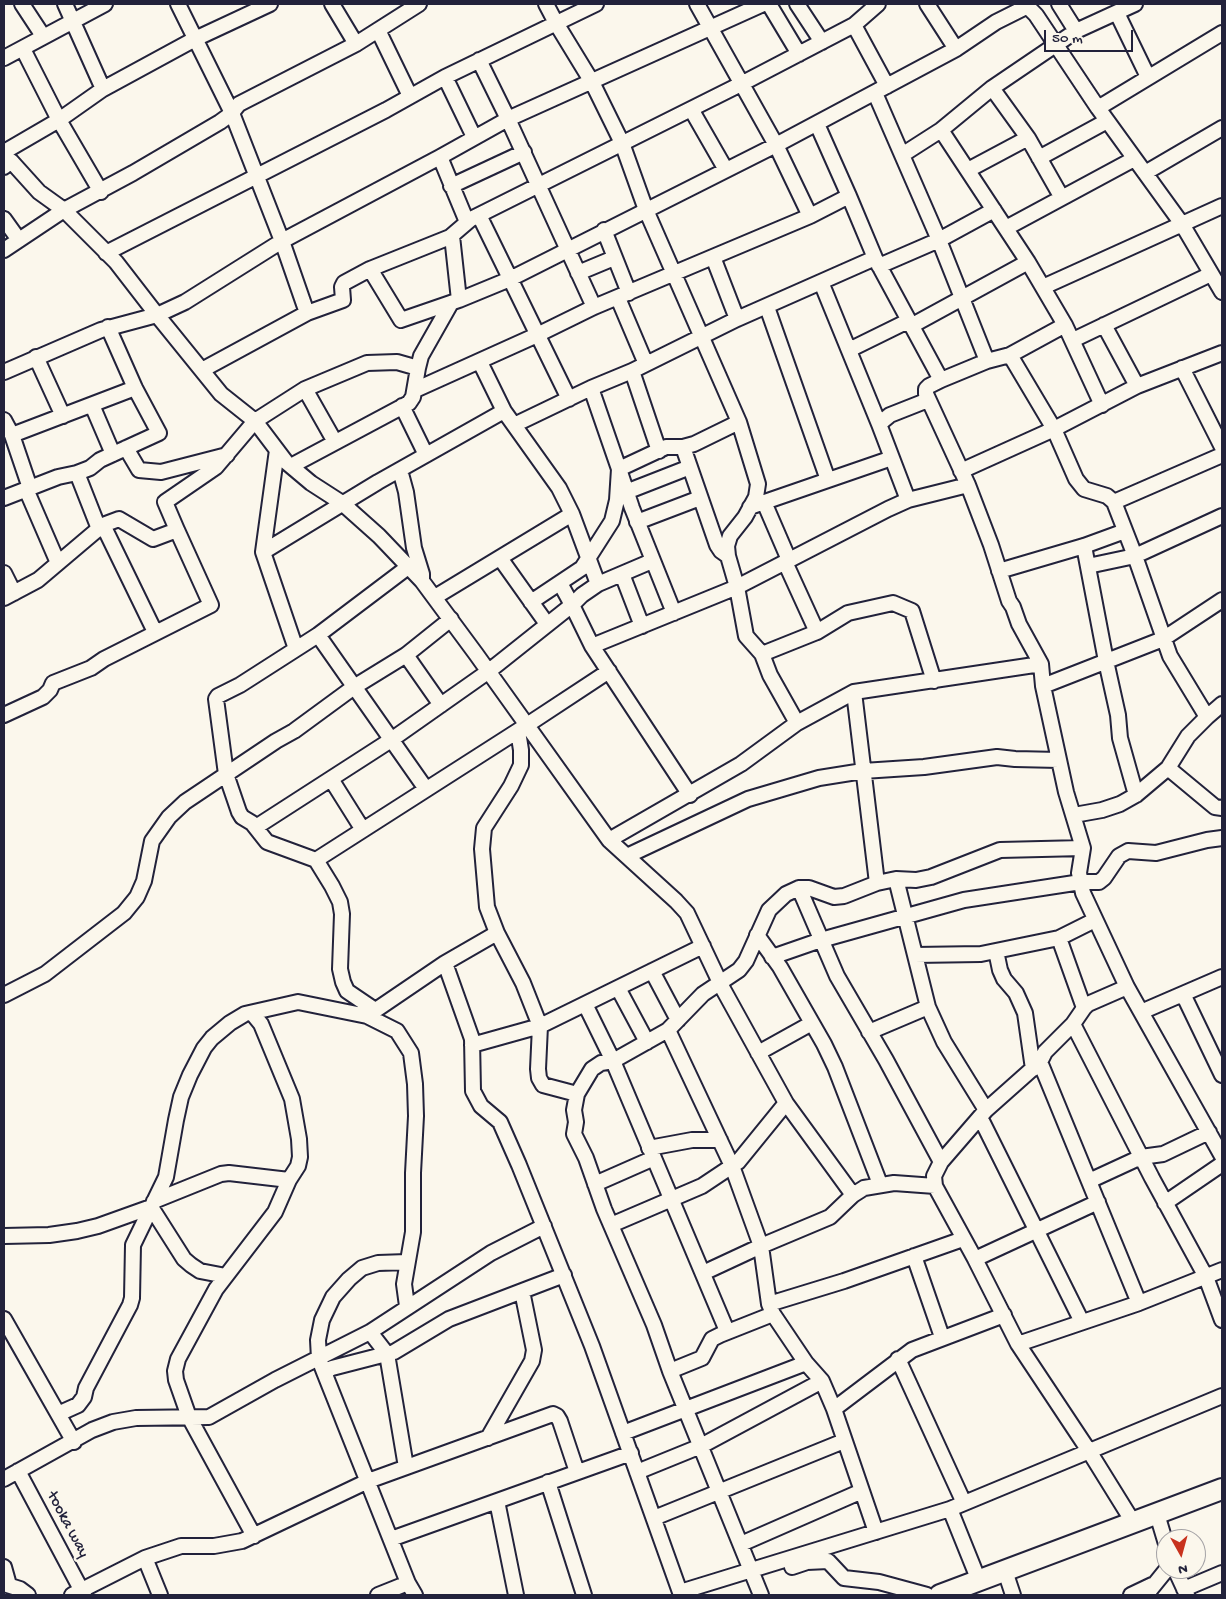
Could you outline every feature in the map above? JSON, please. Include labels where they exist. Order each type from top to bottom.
[{"type":"street","points":[[22,4],[43,36]]},
{"type":"street","points":[[66,4],[103,89]]},
{"type":"street","points":[[4,58],[105,4]]},
{"type":"street","points":[[178,4],[232,113],[282,241],[307,313]]},
{"type":"street","points":[[4,152],[59,120],[103,89],[195,39],[270,4]]},
{"type":"street","points":[[332,4],[356,44]]},
{"type":"street","points":[[4,250],[64,210],[100,192],[232,113],[239,104],[356,44],[419,4]]},
{"type":"street","points":[[546,4],[592,82],[622,143],[646,210],[739,422],[758,484],[756,496],[745,516],[730,536],[727,546],[728,556],[737,587],[746,636],[762,654],[770,675],[797,723]]},
{"type":"street","points":[[106,253],[479,60],[594,4]]},
{"type":"street","points":[[697,4],[776,145],[810,216]]},
{"type":"street","points":[[4,372],[108,327],[157,315],[185,302],[282,241],[440,158],[508,119],[763,4]]},
{"type":"street","points":[[770,4],[799,54]]},
{"type":"street","points":[[797,4],[822,42]]},
{"type":"street","points":[[202,370],[307,313],[343,300],[343,284],[370,269],[450,237],[467,222],[479,215],[741,84],[854,25],[878,4]]},
{"type":"street","points":[[927,4],[956,49]]},
{"type":"street","points":[[1059,4],[1076,31]]},
{"type":"street","points":[[370,269],[401,320],[510,279],[817,124],[956,49],[1017,6],[1029,8],[1036,14],[1107,121],[1182,224],[1221,288]]},
{"type":"street","points":[[902,155],[940,130],[992,88],[1076,31],[1126,7],[1148,77]]},
{"type":"street","points":[[854,25],[881,89],[902,155],[939,240],[987,361]]},
{"type":"street","points":[[378,30],[410,96]]},
{"type":"street","points":[[1098,108],[1222,33]]},
{"type":"street","points":[[23,49],[59,120],[100,192]]},
{"type":"street","points":[[479,60],[524,152],[594,307]]},
{"type":"street","points":[[444,78],[474,137]]},
{"type":"street","points":[[992,88],[1028,138],[1062,198]]},
{"type":"street","points":[[691,109],[726,170]]},
{"type":"street","points":[[1039,158],[1107,121]]},
{"type":"street","points":[[817,124],[877,262],[941,380]]},
{"type":"street","points":[[1146,173],[1222,128]]},
{"type":"street","points":[[940,130],[1028,262],[1065,324],[1102,405]]},
{"type":"street","points":[[968,170],[1028,138]]},
{"type":"street","points":[[451,186],[524,152]]},
{"type":"street","points":[[440,158],[467,222]]},
{"type":"street","points":[[1006,228],[1134,159]]},
{"type":"street","points":[[4,167],[11,161],[39,192],[64,210],[116,262],[221,394],[255,421],[291,466],[311,483],[342,503],[379,536],[422,581],[489,671],[522,728],[608,840],[687,913],[758,1053],[786,1102],[853,1195]]},
{"type":"street","points":[[415,390],[454,371],[480,362],[594,307],[810,216],[849,196]]},
{"type":"street","points":[[1042,287],[1222,206]]},
{"type":"street","points":[[514,425],[591,388],[632,371],[736,318],[767,307],[821,282],[939,240],[994,210]]},
{"type":"street","points":[[479,215],[569,399]]},
{"type":"street","points":[[4,219],[19,240]]},
{"type":"street","points":[[604,230],[646,364]]},
{"type":"street","points":[[291,466],[409,403],[415,390],[422,356],[455,301],[452,236],[450,237]]},
{"type":"street","points":[[578,273],[614,258]]},
{"type":"street","points":[[713,258],[736,318]]},
{"type":"street","points":[[849,350],[962,298],[1028,262]]},
{"type":"street","points":[[1073,340],[1211,274]]},
{"type":"street","points":[[821,282],[880,424],[908,500]]},
{"type":"street","points":[[767,307],[828,480]]},
{"type":"street","points":[[1065,324],[1010,355],[987,361],[929,386],[926,389],[928,400],[968,485],[991,544],[1009,601],[1019,624],[1041,664],[1043,686],[1066,792],[1082,848],[1080,873],[1083,893],[1127,987],[1222,1156]]},
{"type":"street","points":[[1104,325],[1137,386]]},
{"type":"street","points":[[4,498],[58,477],[78,473],[90,468],[100,460],[159,433],[135,388],[108,327]]},
{"type":"street","points":[[1010,355],[1054,429],[1076,479],[1084,489],[1107,496],[1114,502],[1170,656],[1207,716]]},
{"type":"street","points":[[961,471],[1054,429],[1137,386],[1182,368],[1221,356]]},
{"type":"street","points":[[36,357],[63,416]]},
{"type":"street","points":[[4,716],[43,698],[53,683],[91,668],[155,632],[211,605],[165,502],[216,467],[255,421],[305,389],[367,363],[397,362],[418,368]]},
{"type":"street","points":[[480,362],[504,411],[559,488],[572,514],[598,584]]},
{"type":"street","points":[[1182,368],[1222,447]]},
{"type":"street","points":[[632,371],[659,452]]},
{"type":"street","points":[[10,439],[135,388]]},
{"type":"street","points":[[591,388],[637,522],[674,614]]},
{"type":"street","points":[[305,389],[335,442]]},
{"type":"street","points":[[880,424],[890,415],[928,400]]},
{"type":"street","points":[[92,405],[113,454]]},
{"type":"street","points":[[402,406],[426,455]]},
{"type":"street","points":[[262,552],[342,503],[504,411]]},
{"type":"street","points":[[4,420],[28,489],[58,563]]},
{"type":"street","points":[[619,469],[659,452],[666,447],[683,447],[694,444],[739,422]]},
{"type":"street","points":[[683,447],[717,545],[728,556]]},
{"type":"street","points":[[126,448],[139,470],[161,472],[226,455]]},
{"type":"street","points":[[277,450],[262,552],[296,649]]},
{"type":"street","points":[[1114,502],[1222,455]]},
{"type":"street","points":[[750,507],[892,458]]},
{"type":"street","points":[[626,492],[690,468]]},
{"type":"street","points":[[531,602],[582,568],[589,559],[612,521],[617,500],[619,469]]},
{"type":"street","points":[[400,470],[406,492],[414,548],[422,574],[422,581]]},
{"type":"street","points":[[78,473],[101,527],[155,632]]},
{"type":"street","points":[[592,646],[737,587],[888,508],[908,500],[968,485]]},
{"type":"street","points":[[637,522],[700,498]]},
{"type":"street","points":[[764,502],[817,632]]},
{"type":"street","points":[[435,597],[572,514]]},
{"type":"street","points":[[1088,566],[1135,556],[1222,516]]},
{"type":"street","points":[[4,573],[9,595],[38,580],[101,527],[119,519],[153,539],[178,530]]},
{"type":"street","points":[[999,571],[1084,546],[1125,531]]},
{"type":"street","points":[[1084,546],[1118,714],[1120,738],[1136,795]]},
{"type":"street","points":[[500,558],[547,624]]},
{"type":"street","points":[[256,827],[391,740],[489,671],[598,584],[652,561]]},
{"type":"street","points":[[407,1306],[404,1284],[412,1232],[416,1116],[415,1084],[411,1053],[396,1031],[371,1013],[348,991],[343,982],[340,969],[342,914],[340,902],[316,860],[267,842],[256,827],[239,812],[226,774],[216,699],[318,635],[408,567]]},
{"type":"street","points":[[622,574],[642,626]]},
{"type":"street","points":[[560,583],[592,646],[690,795]]},
{"type":"street","points":[[1043,686],[1163,639],[1222,600]]},
{"type":"street","points":[[762,654],[817,632],[848,613],[893,603],[912,611],[934,681]]},
{"type":"street","points":[[4,995],[45,974],[124,913],[137,897],[144,881],[152,841],[169,817],[185,802],[294,731],[354,687],[406,655],[451,619]]},
{"type":"street","points":[[318,635],[426,789]]},
{"type":"street","points":[[406,655],[441,705]]},
{"type":"street","points":[[608,840],[690,795],[741,764],[797,723],[854,692],[1041,664]]},
{"type":"street","points":[[316,860],[609,671]]},
{"type":"street","points":[[854,692],[877,883]]},
{"type":"street","points":[[1074,815],[1102,810],[1120,804],[1136,795],[1168,768],[1188,736],[1207,716],[1222,704]]},
{"type":"street","points":[[522,728],[522,764],[511,786],[484,828],[482,849],[487,907],[497,933],[523,983],[540,1026],[538,1069],[540,1078],[544,1085],[577,1094]]},
{"type":"street","points":[[627,856],[748,799],[819,778],[863,771],[924,767],[997,757],[1059,760]]},
{"type":"street","points":[[1168,768],[1215,807],[1222,808]]},
{"type":"street","points":[[331,779],[363,830]]},
{"type":"street","points":[[772,957],[905,915],[964,900],[1082,882],[1099,882],[1104,878],[1119,856],[1128,851],[1156,853],[1222,838]]},
{"type":"street","points":[[761,1595],[670,1371],[654,1325],[611,1225],[586,1158],[574,1134],[576,1122],[574,1110],[577,1094],[592,1069],[601,1063],[613,1061],[673,1025],[703,994],[739,970],[746,961],[769,910],[786,894],[799,888],[809,888],[834,897],[844,896],[877,883],[896,879],[916,880],[931,877],[1000,850],[1082,848]]},
{"type":"street","points":[[896,879],[928,1007],[944,1042],[983,1114],[1082,1322]]},
{"type":"street","points":[[799,888],[837,976],[941,1162]]},
{"type":"street","points":[[915,955],[969,955],[996,951],[1059,938],[1095,920]]},
{"type":"street","points":[[58,1414],[78,1405],[84,1397],[86,1388],[130,1305],[132,1298],[133,1245],[166,1177],[181,1097],[204,1048],[212,1038],[239,1017],[298,1002],[371,1013],[445,963],[497,933]]},
{"type":"street","points":[[757,935],[812,1023],[835,1066],[880,1184]]},
{"type":"street","points":[[1059,938],[1084,1008]]},
{"type":"street","points":[[472,1045],[540,1026],[703,946]]},
{"type":"street","points":[[996,951],[1004,980],[1016,993],[1025,1013],[1036,1066],[1089,1181],[1139,1303]]},
{"type":"street","points":[[445,963],[472,1039],[473,1090],[481,1106],[500,1122],[504,1129],[544,1226],[592,1346],[680,1594],[950,1509],[1222,1396]]},
{"type":"street","points":[[652,971],[732,1166],[761,1246],[771,1309],[806,1363],[822,1381],[834,1409],[876,1532]]},
{"type":"street","points":[[1141,1012],[1222,977]]},
{"type":"street","points":[[1127,987],[1088,1004],[1073,1024],[1044,1052],[1036,1066],[983,1114],[941,1162],[934,1176],[935,1186],[1018,1344],[1089,1451],[1133,1522]]},
{"type":"street","points":[[618,988],[647,1042]]},
{"type":"street","points":[[1183,994],[1222,1075]]},
{"type":"street","points":[[585,1004],[613,1061],[672,1198],[726,1331]]},
{"type":"street","points":[[869,1032],[928,1007]]},
{"type":"street","points":[[252,1013],[261,1024],[292,1099],[300,1157],[298,1166],[289,1180],[275,1212],[216,1289],[178,1359],[175,1371],[176,1380],[189,1417],[254,1536]]},
{"type":"street","points":[[758,1053],[812,1023]]},
{"type":"street","points":[[1073,1024],[1165,1203],[1206,1278],[1222,1320]]},
{"type":"street","points":[[611,1225],[702,1186],[738,1162],[786,1102]]},
{"type":"street","points":[[1089,1181],[1141,1157],[1163,1154],[1209,1132]]},
{"type":"street","points":[[595,1184],[652,1153],[692,1140],[720,1140]]},
{"type":"street","points":[[1165,1203],[1222,1164]]},
{"type":"street","points":[[4,1236],[49,1235],[98,1226],[220,1174],[229,1173],[289,1180]]},
{"type":"street","points":[[703,1274],[761,1246],[830,1217],[853,1195],[864,1188],[894,1183],[935,1186]]},
{"type":"street","points":[[975,1259],[1098,1202]]},
{"type":"street","points":[[152,1204],[184,1259],[190,1265],[200,1271],[226,1276]]},
{"type":"street","points":[[4,1479],[74,1442],[92,1430],[113,1422],[136,1418],[209,1417],[275,1380],[370,1332],[407,1306],[491,1253],[544,1226]]},
{"type":"street","points":[[670,1371],[702,1358],[712,1339],[771,1309],[963,1239]]},
{"type":"street","points":[[914,1256],[942,1337]]},
{"type":"street","points":[[378,1595],[411,1589],[324,1372],[319,1358],[318,1340],[322,1320],[333,1297],[349,1279],[362,1268],[378,1263],[407,1262]]},
{"type":"street","points":[[1018,1344],[1139,1303],[1206,1278],[1222,1270]]},
{"type":"street","points":[[324,1372],[332,1368],[387,1354],[449,1319],[564,1276]]},
{"type":"street","points":[[488,1438],[532,1361],[534,1350],[522,1291]]},
{"type":"street","points":[[834,1409],[912,1350],[1004,1315]]},
{"type":"street","points":[[4,1319],[74,1442]]},
{"type":"street","points":[[370,1332],[387,1354],[406,1468]]},
{"type":"street","points":[[898,1359],[964,1503]]},
{"type":"street","points":[[623,1433],[806,1363]]},
{"type":"street","points":[[638,1472],[701,1446],[822,1381]]},
{"type":"street","points":[[79,1594],[145,1558],[181,1546],[214,1546],[242,1541],[368,1482],[553,1414],[560,1421],[577,1472]]},
{"type":"street","points":[[654,1518],[844,1441]]},
{"type":"street","points":[[391,1539],[631,1453]]},
{"type":"street","name":"tooka way","points":[[18,1471],[79,1594]]},
{"type":"street","points":[[548,1482],[584,1595]]},
{"type":"street","points":[[940,1595],[1222,1489]]},
{"type":"street","points":[[741,1544],[862,1491]]},
{"type":"street","points":[[496,1501],[516,1595]]},
{"type":"street","points":[[950,1509],[979,1581]]},
{"type":"street","points":[[1157,1514],[1162,1529]]},
{"type":"street","points":[[145,1558],[160,1595]]},
{"type":"street","points":[[752,1572],[770,1573],[807,1562],[828,1561],[844,1578],[879,1582],[927,1595]]},
{"type":"street","points":[[4,1567],[6,1584],[20,1589],[28,1595]]},
{"type":"street","points":[[1004,1571],[1013,1595]]},
{"type":"street","points":[[1180,1579],[1186,1592],[1222,1573]]},
{"type":"street","points":[[1146,1595],[1159,1579]]},
{"type":"street","points":[[1131,1595],[1155,1584]]}]
